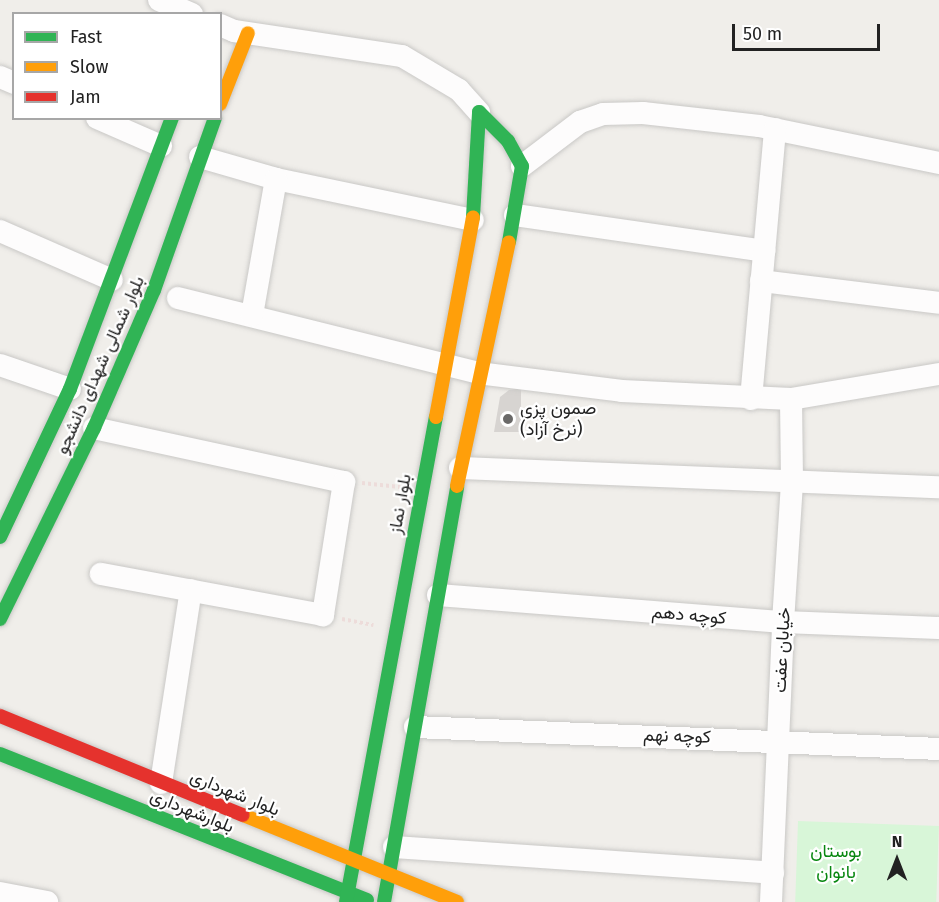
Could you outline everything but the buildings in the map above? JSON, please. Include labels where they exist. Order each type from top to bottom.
[{"type":"main road","points":[[222,99],[248,33]]},
{"type":"main road","points":[[384,902],[459,468],[478,372],[515,215],[522,166],[508,141],[493,123],[479,112]]},
{"type":"main road","name":"بلوار نماز","points":[[347,897],[472,220],[479,112]]},
{"type":"main road","name":"بلوار شمالی شهدای دانشجو","points":[[3,525],[70,389],[166,147],[172,120]]},
{"type":"main road","name":"بلوار شمالی شهدای دانشجو","points":[[0,619],[94,428],[154,290],[196,156],[214,120]]},
{"type":"main road","name":"بلوار شهرداری","points":[[0,716],[457,902]]},
{"type":"main road","name":"بلوارشهرداری","points":[[0,754],[347,897],[371,902]]},
{"type":"street","points":[[159,0],[187,12]]},
{"type":"street","points":[[222,26],[248,33],[402,56],[459,90],[479,112]]},
{"type":"street","points":[[522,166],[580,122],[603,114],[643,113],[775,129],[939,163]]},
{"type":"street","points":[[102,120],[166,147]]},
{"type":"street","points":[[750,399],[775,129]]},
{"type":"street","points":[[196,156],[276,179],[472,220]]},
{"type":"street","points":[[252,315],[276,179]]},
{"type":"street","points":[[515,215],[764,251]]},
{"type":"street","points":[[0,231],[112,280]]},
{"type":"street","points":[[761,281],[939,303]]},
{"type":"street","points":[[178,298],[478,372],[622,391],[750,399],[791,399],[938,371]]},
{"type":"street","points":[[0,365],[70,389]]},
{"type":"street","name":"خیابان عفت","points":[[771,902],[783,622],[792,481],[791,399]]},
{"type":"street","points":[[94,428],[344,482],[323,615],[101,574]]},
{"type":"street","points":[[459,468],[939,487]]},
{"type":"street","points":[[161,783],[191,590]]},
{"type":"street","name":"کوچه دهم","points":[[438,595],[783,622],[939,628]]},
{"type":"street","name":"کوچه نهم","points":[[415,727],[939,748]]},
{"type":"street","points":[[394,847],[773,873]]},
{"type":"street","points":[[0,893],[47,902]]},
{"type":"path","points":[[344,482],[422,488]]},
{"type":"path","points":[[323,615],[396,629]]},
{"type":"green space","name":"بوستان بانوان","points":[[798,821],[939,826],[936,902],[795,902]]},
{"type":"traffic: fast","points":[[473,217],[479,112]]},
{"type":"traffic: fast","points":[[479,112],[508,141],[522,166],[509,242]]},
{"type":"traffic: fast","points":[[0,537],[70,389],[171,120]]},
{"type":"traffic: fast","points":[[0,619],[94,428],[154,290],[214,120]]},
{"type":"traffic: fast","points":[[346,902],[436,417]]},
{"type":"traffic: fast","points":[[384,902],[457,486]]},
{"type":"traffic: fast","points":[[0,754],[367,900]]},
{"type":"traffic: slow","points":[[222,99],[248,33]]},
{"type":"traffic: slow","points":[[436,417],[473,217]]},
{"type":"traffic: slow","points":[[457,486],[509,242]]},
{"type":"traffic: slow","points":[[243,815],[457,902]]},
{"type":"traffic: jam","points":[[0,716],[243,815]]},
{"type":"place","name":"صمون پزی (نرخ آزاد)","points":[[508,419]]}]
